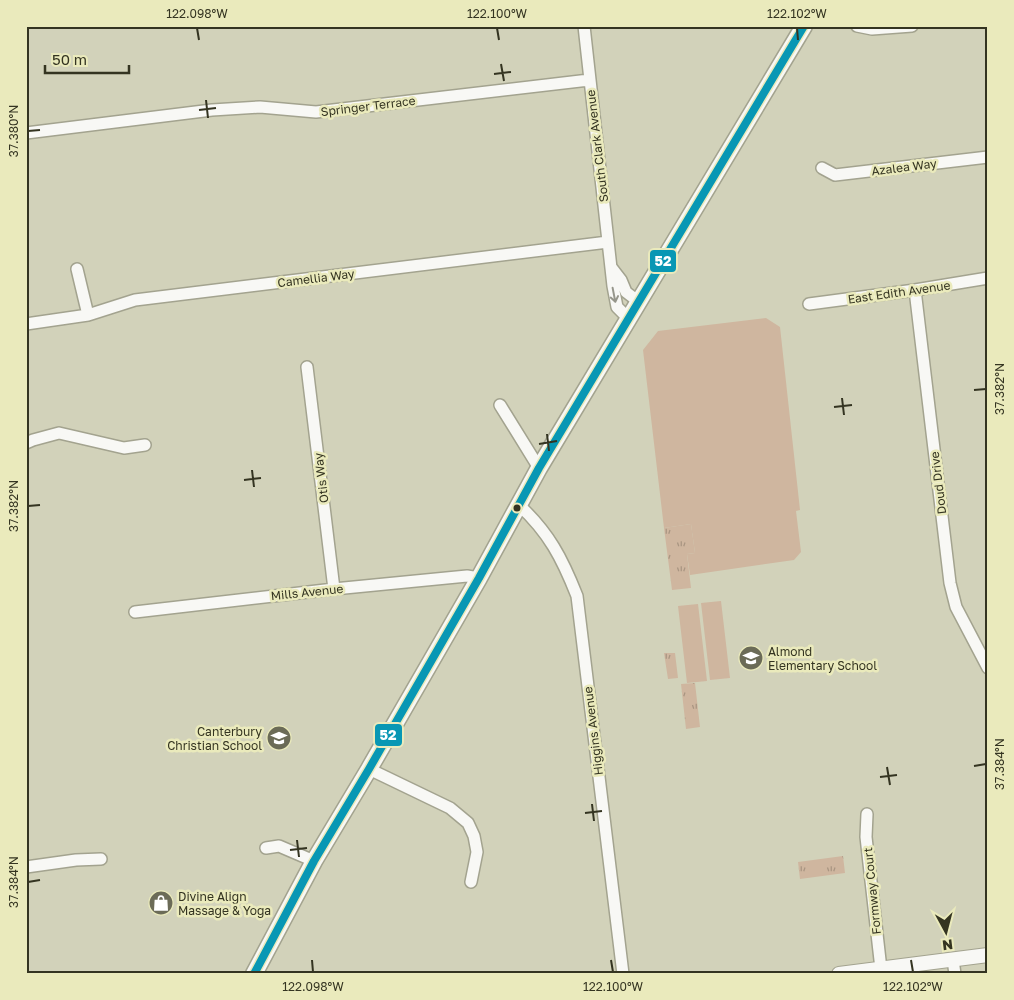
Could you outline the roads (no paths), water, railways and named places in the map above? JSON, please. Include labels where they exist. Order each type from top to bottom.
[{"type":"main road","points":[[254,974],[314,861],[480,578],[540,468],[804,26]]},
{"type":"street","name":"South Clark Avenue","points":[[584,26],[613,286],[617,307],[629,319]]},
{"type":"street","points":[[857,26],[872,29],[912,26]]},
{"type":"street","name":"Springer Terrace","points":[[26,133],[212,110],[260,107],[316,112],[589,80]]},
{"type":"street","name":"Azalea Way","points":[[822,168],[835,175],[988,158]]},
{"type":"street","name":"Camellia Way","points":[[26,324],[88,315],[135,300],[608,242]]},
{"type":"street","name":"South Clark Avenue","points":[[611,266],[621,280],[626,292],[639,302]]},
{"type":"street","points":[[78,269],[88,315]]},
{"type":"street","name":"East Edith Avenue","points":[[809,304],[988,278]]},
{"type":"street","name":"Doud Drive","points":[[915,290],[950,583],[956,607],[988,668]]},
{"type":"street","name":"Otis Way","points":[[307,367],[334,589]]},
{"type":"street","points":[[500,405],[540,468]]},
{"type":"street","points":[[26,443],[59,433],[124,448],[145,445]]},
{"type":"street","name":"Higgins Avenue","points":[[519,505],[538,523],[552,543],[566,569],[577,596],[623,974]]},
{"type":"street","name":"Mills Avenue","points":[[135,612],[334,589],[467,576],[480,578]]},
{"type":"street","points":[[369,768],[450,808],[468,823],[474,836],[477,852],[471,882]]},
{"type":"street","name":"Formway Court","points":[[867,814],[866,837],[881,969]]},
{"type":"street","points":[[266,848],[279,846],[314,861]]},
{"type":"street","points":[[26,867],[76,860],[100,859]]},
{"type":"street","points":[[839,974],[988,955]]},
{"type":"street","points":[[953,960],[955,974]]},
{"type":"place","name":"Almond Elementary School","points":[[751,658]]},
{"type":"place","name":"Canterbury Christian School","points":[[279,738]]},
{"type":"place","name":"Divine Align Massage & Yoga","points":[[161,903]]}]
